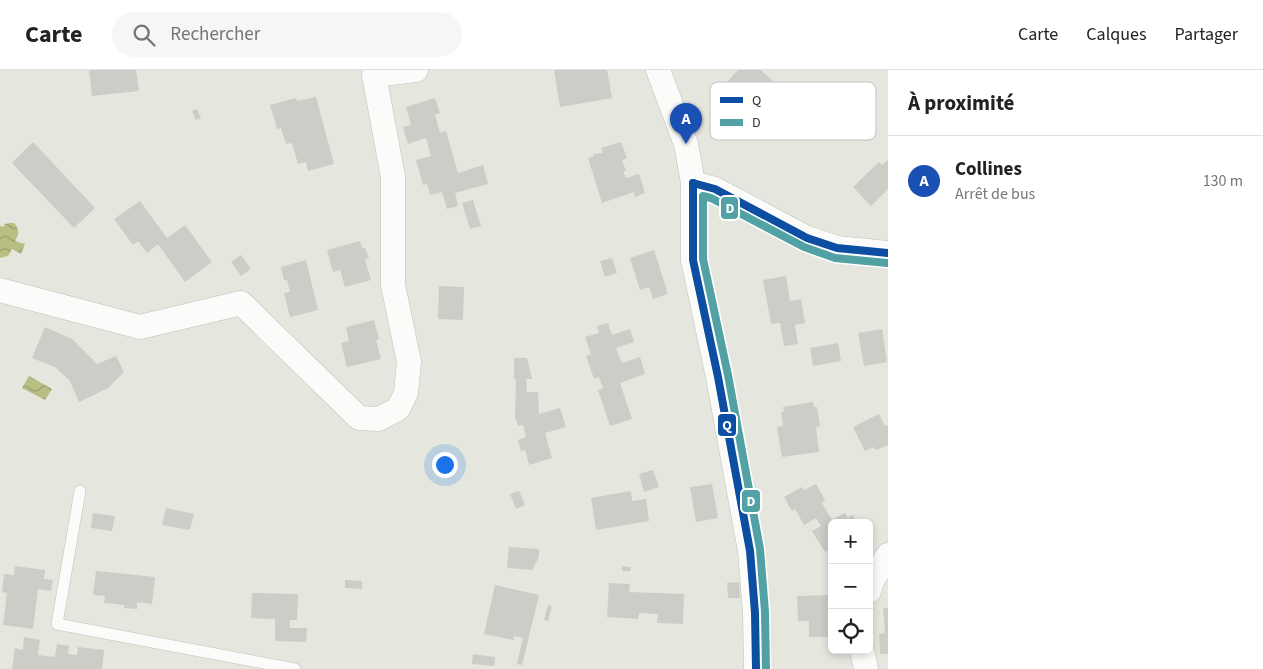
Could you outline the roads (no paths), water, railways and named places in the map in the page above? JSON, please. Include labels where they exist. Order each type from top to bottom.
[{"type":"street","points":[[0,290],[140,327],[240,304],[359,418],[379,419],[398,409],[406,393],[410,362],[393,285],[393,177],[374,75],[416,70]]},
{"type":"street","points":[[658,70],[686,144],[693,182],[693,260],[718,376],[750,551],[755,613],[756,669]]},
{"type":"street","points":[[693,182],[715,189],[808,238],[837,248],[888,253]]},
{"type":"street","points":[[873,579],[888,555]]},
{"type":"street","points":[[863,654],[866,669]]},
{"type":"lane","points":[[80,491],[57,624],[296,669]]},
{"type":"water","points":[[14,223],[18,230],[15,241],[25,244],[21,254],[12,249],[8,256],[0,258],[0,226],[3,227],[5,224]]},
{"type":"water","points":[[29,376],[52,389],[45,400],[22,388]]},
{"type":"place","name":"Collines","points":[[686,144]]}]
